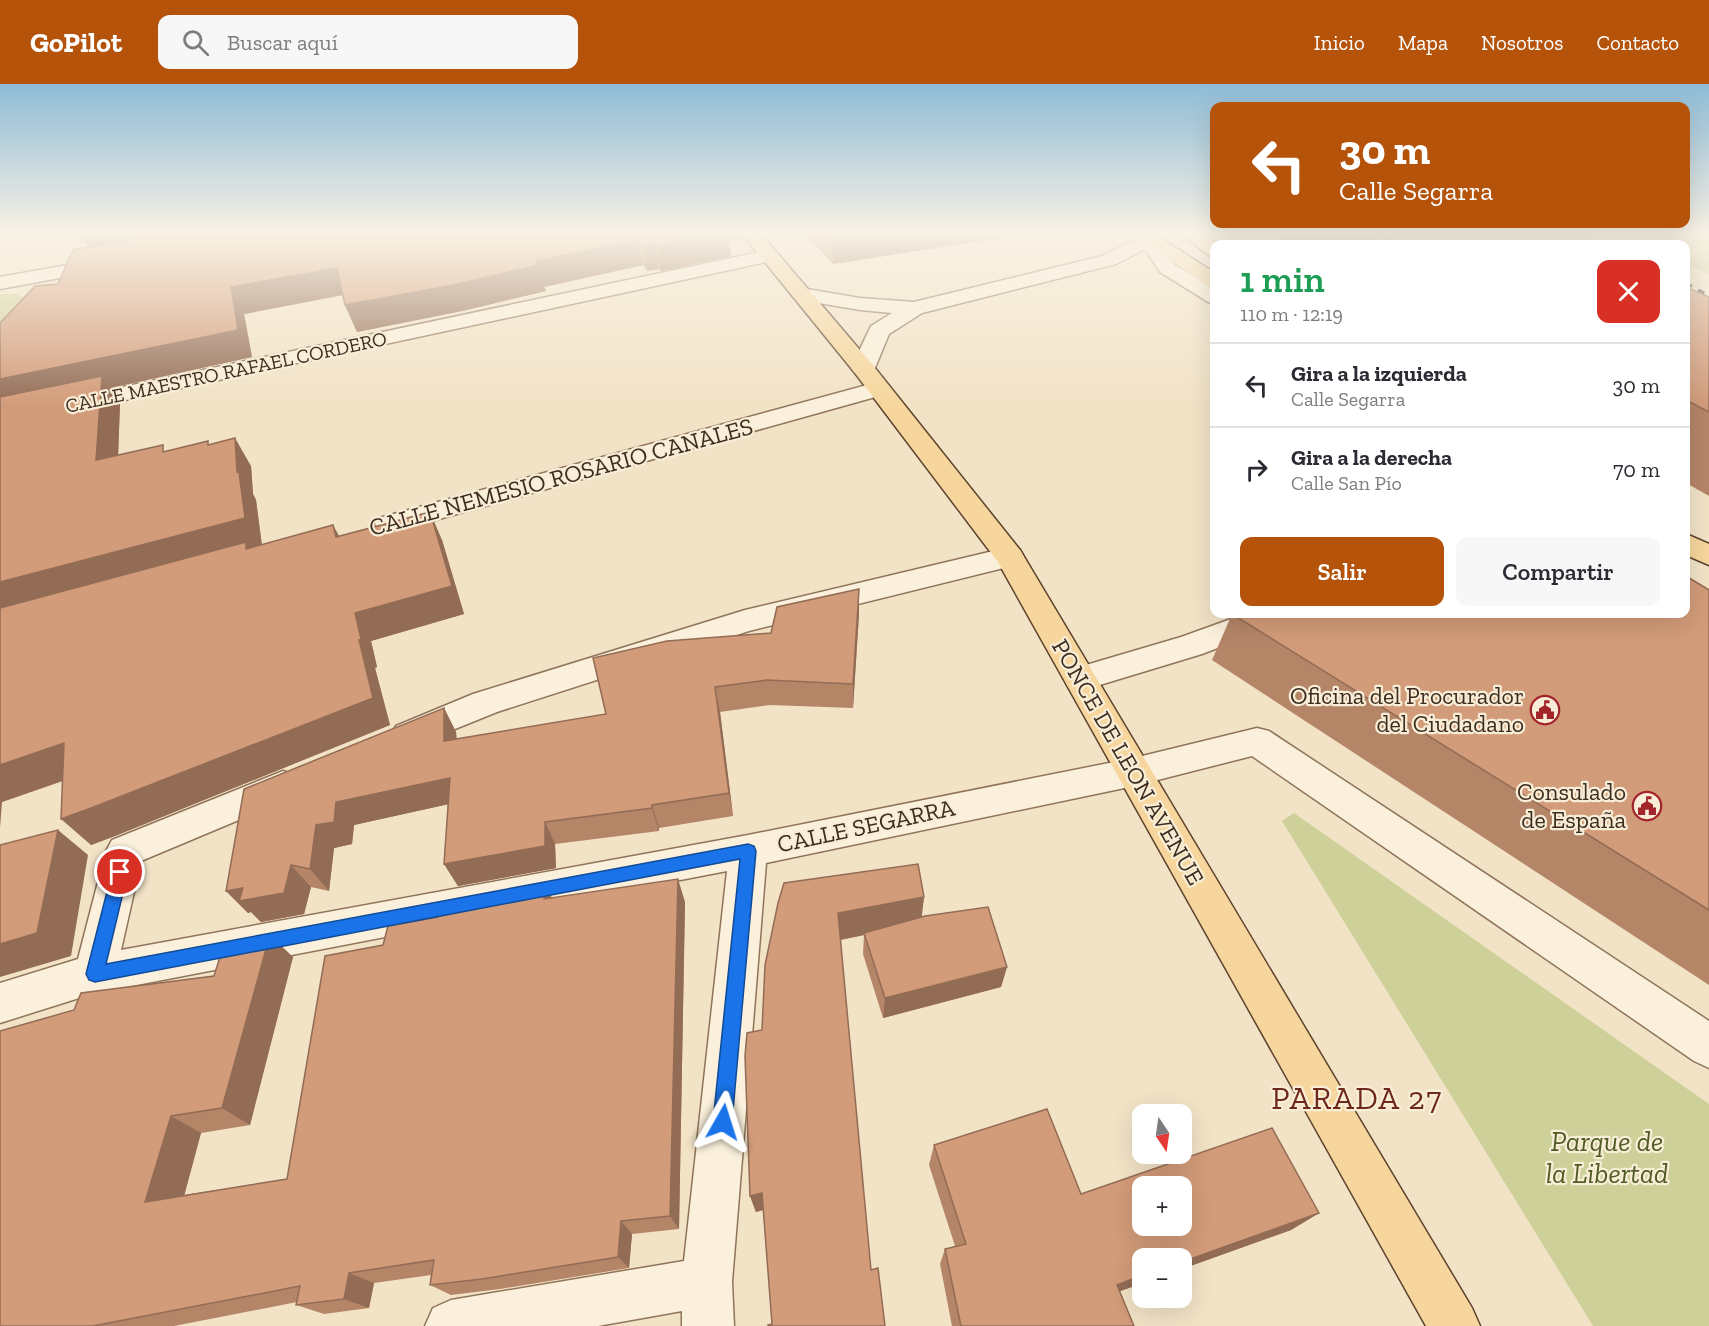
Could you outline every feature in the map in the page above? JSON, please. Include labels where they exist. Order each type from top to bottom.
[{"type":"main road","name":"PONCE DE LEON AVENUE","points":[[801,294],[871,378],[1010,557],[1454,1326]]},
{"type":"main road","points":[[1690,545],[1709,556]]},
{"type":"street","points":[[36,298],[41,292]]},
{"type":"street","name":"CALLE MAESTRO RAFAEL CORDERO","points":[[0,420],[600,292]]},
{"type":"street","points":[[801,294],[860,304],[914,308],[979,292]]},
{"type":"street","points":[[871,378],[879,331],[914,308]]},
{"type":"street","name":"CALLE NEMESIO ROSARIO CANALES","points":[[370,529],[871,378]]},
{"type":"street","points":[[376,748],[485,704],[745,621],[1010,557]]},
{"type":"street","points":[[1080,679],[1191,646],[1264,618]]},
{"type":"street","name":"CALLE SEGARRA","points":[[0,1003],[95,974],[748,851],[1134,771],[1257,741],[1709,1046]]},
{"type":"street","points":[[95,974],[125,851],[311,775]]},
{"type":"street","points":[[451,1326],[708,1304],[748,851]]},
{"type":"green space","points":[[0,294],[15,294],[24,297],[0,326]]},
{"type":"green space","name":"Parque de la Libertad","points":[[1294,813],[1709,1104],[1709,1326],[1593,1326],[1282,821]]},
{"type":"building","points":[[29,292],[232,292],[238,330],[0,379],[0,323]]},
{"type":"building","points":[[342,292],[415,292],[345,305]]},
{"type":"building","points":[[1690,292],[1697,292],[1709,297],[1709,412],[1690,402]]},
{"type":"building","points":[[102,376],[96,460],[163,445],[163,452],[208,441],[208,445],[235,438],[237,472],[239,472],[245,518],[0,582],[0,397]]},
{"type":"building","points":[[430,512],[452,586],[355,613],[373,698],[61,819],[64,743],[0,765],[0,608],[246,542],[246,549],[333,525],[336,537]]},
{"type":"building","points":[[1690,578],[1709,590],[1709,910],[1238,618],[1690,618]]},
{"type":"building","points":[[859,589],[853,684],[767,680],[715,687],[729,793],[652,805],[652,808],[545,822],[545,846],[444,864],[450,778],[336,802],[334,822],[316,825],[310,869],[291,865],[284,893],[239,901],[243,888],[226,891],[244,789],[444,708],[444,741],[606,714],[593,658],[667,641],[771,633],[777,607]]},
{"type":"building","points":[[58,830],[37,933],[0,944],[0,845]]},
{"type":"building","points":[[918,864],[924,897],[838,913],[871,1270],[878,1268],[885,1326],[769,1326],[772,1324],[762,1193],[750,1196],[745,1056],[747,1033],[762,1030],[765,965],[784,883]]},
{"type":"building","points":[[678,879],[670,1216],[621,1221],[618,1257],[430,1285],[434,1260],[349,1273],[344,1299],[296,1305],[300,1286],[93,1326],[0,1326],[0,1031],[74,1010],[81,993],[214,976],[224,944],[270,935],[222,1108],[171,1116],[145,1202],[287,1179],[325,956],[383,945],[388,926],[438,917],[440,903],[544,883],[544,899]]},
{"type":"building","points":[[988,907],[1007,967],[885,998],[864,933],[925,916]]},
{"type":"building","points":[[1047,1109],[1081,1194],[1132,1176],[1132,1236],[1192,1236],[1192,1176],[1133,1176],[1168,1164],[1192,1164],[1192,1156],[1272,1128],[1319,1213],[1192,1258],[1192,1248],[1132,1248],[1132,1279],[1117,1285],[1134,1326],[961,1326],[945,1249],[966,1244],[934,1145]]},
{"type":"railway","points":[[1702,292],[1709,296]]},
{"type":"place","name":"Oficina del Procurador del Ciudadano","points":[[1545,710]]},
{"type":"place","name":"Consulado de España","points":[[1647,806]]},
{"type":"district","name":"PARADA 27","points":[[1357,1098]]},
{"type":"route","points":[[120,872],[95,974],[748,851],[723,1122]]}]
